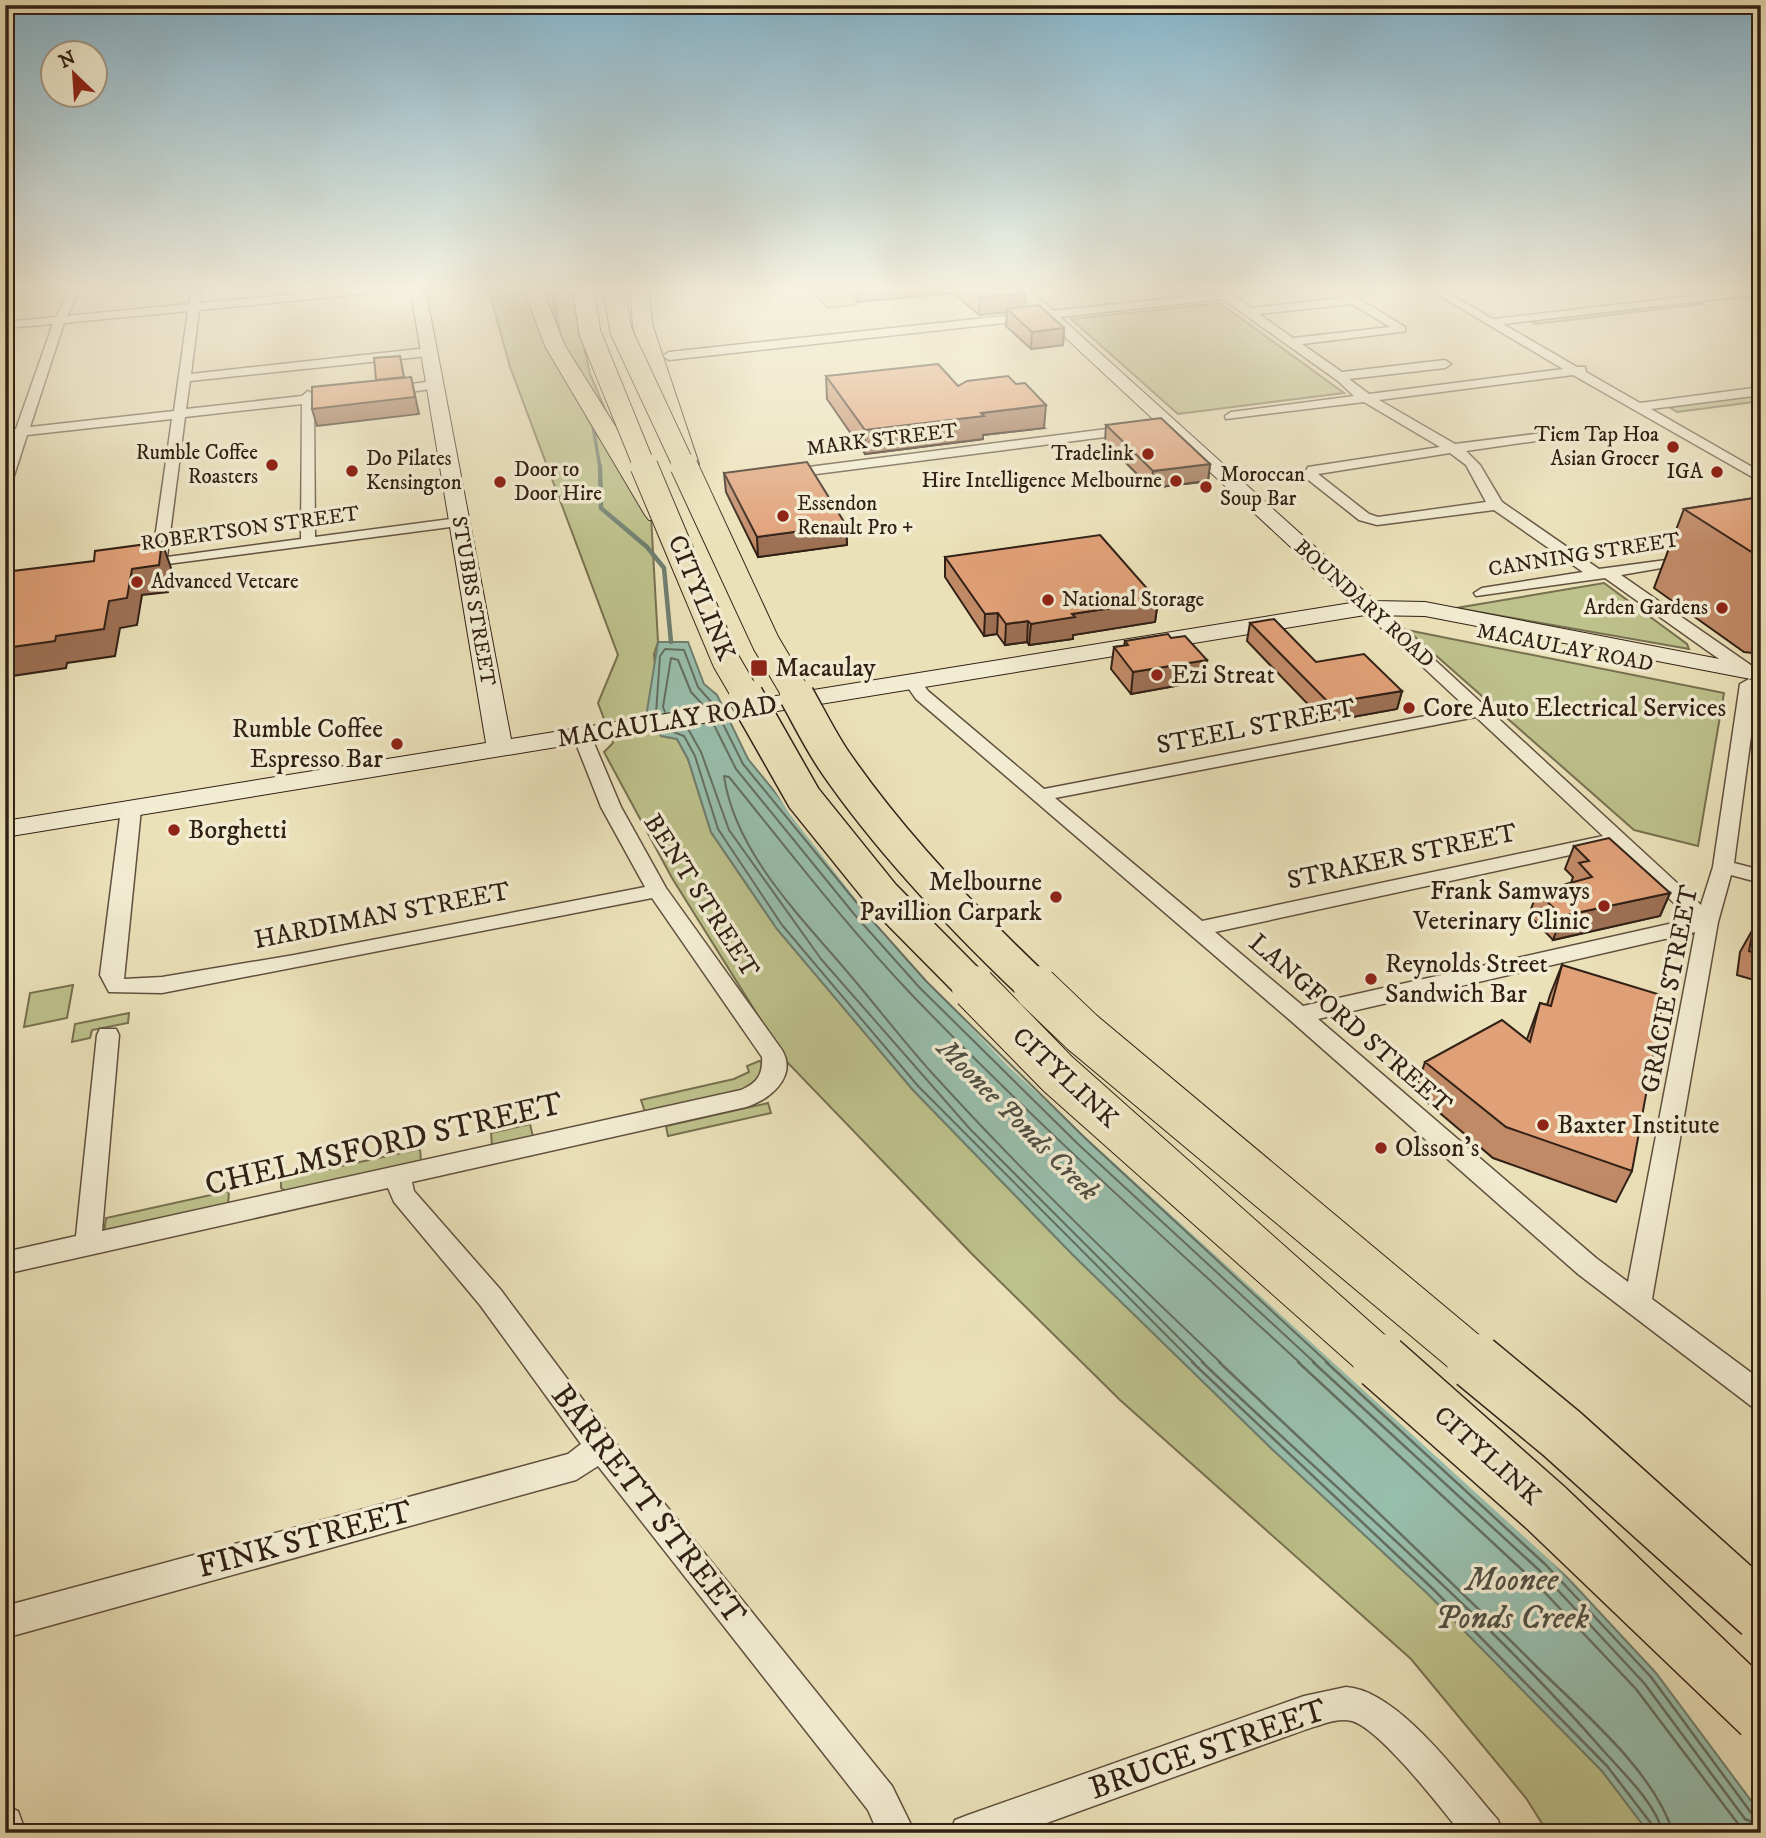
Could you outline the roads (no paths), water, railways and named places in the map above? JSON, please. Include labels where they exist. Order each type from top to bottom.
[{"type":"highway","points":[[571,373],[680,552]]},
{"type":"highway","name":"CITYLINK","points":[[605,373],[726,661],[804,798],[883,896],[1058,1074],[1546,1508],[1761,1714]]},
{"type":"highway","name":"CITYLINK","points":[[640,373],[766,643],[826,749],[905,850],[1002,956],[1082,1032],[1562,1434],[1761,1613]]},
{"type":"highway","points":[[657,373],[696,493]]},
{"type":"street","points":[[5,482],[43,373]]},
{"type":"street","points":[[160,558],[186,373]]},
{"type":"street","points":[[185,378],[234,373]]},
{"type":"street","name":"STUBBS STREET","points":[[432,373],[500,750]]},
{"type":"street","name":"BOUNDARY ROAD","points":[[1104,373],[1155,427],[1369,608],[1707,922]]},
{"type":"street","points":[[1335,373],[1476,466],[1496,505],[1685,628],[1755,679]]},
{"type":"street","points":[[1341,377],[1375,373]]},
{"type":"street","points":[[1231,416],[1562,373]]},
{"type":"street","points":[[1588,373],[1640,407],[1674,415],[1761,464]]},
{"type":"street","points":[[1589,373],[1656,411],[1713,451],[1761,478]]},
{"type":"street","points":[[5,431],[434,383]]},
{"type":"street","points":[[1656,411],[1761,391]]},
{"type":"street","points":[[308,397],[308,538]]},
{"type":"street","points":[[1674,415],[1761,404]]},
{"type":"street","name":"MARK STREET","points":[[775,476],[1155,427]]},
{"type":"street","points":[[1496,505],[1377,521],[1364,517],[1311,475],[1313,470],[1447,448],[1570,432]]},
{"type":"street","points":[[1713,451],[1733,448]]},
{"type":"street","points":[[1480,507],[1578,578]]},
{"type":"street","name":"ROBERTSON STREET","points":[[121,563],[458,518]]},
{"type":"street","name":"CANNING STREET","points":[[1482,593],[1709,556]]},
{"type":"street","name":"MACAULAY ROAD","points":[[1369,608],[1755,679]]},
{"type":"street","name":"MACAULAY ROAD","points":[[5,830],[1369,608],[1425,609],[1674,657],[1755,679]]},
{"type":"street","points":[[1674,657],[1692,652],[1696,646],[1685,628]]},
{"type":"street","name":"GRACIE STREET","points":[[1638,1303],[1707,922],[1723,867],[1755,679]]},
{"type":"street","name":"LANGFORD STREET","points":[[913,682],[917,691],[1299,1015],[1587,1266],[1761,1397]]},
{"type":"street","name":"STEEL STREET","points":[[1041,795],[1482,712]]},
{"type":"street","name":"BENT STREET","points":[[582,736],[611,807],[656,890],[774,1056],[776,1070],[771,1080]]},
{"type":"street","name":"HARDIMAN STREET","points":[[131,809],[111,975],[117,987],[162,985],[294,962],[634,897],[656,890]]},
{"type":"street","name":"STRAKER STREET","points":[[1198,929],[1618,839]]},
{"type":"street","points":[[1723,867],[1761,877]]},
{"type":"street","points":[[1299,1015],[1707,922]]},
{"type":"street","points":[[88,1245],[108,1035]]},
{"type":"street","name":"CHELMSFORD STREET","points":[[5,1263],[398,1178],[746,1098],[764,1091],[771,1080]]},
{"type":"street","name":"BARRETT STREET","points":[[398,1178],[403,1195],[490,1297],[600,1446],[880,1798],[897,1833]]},
{"type":"street","name":"FINK STREET","points":[[5,1622],[576,1466],[600,1446]]},
{"type":"street","name":"BRUCE STREET","points":[[968,1833],[1304,1713],[1331,1705],[1352,1704],[1369,1710],[1390,1728],[1485,1833]]},
{"type":"street","points":[[5,1824],[8,1833]]},
{"type":"water","name":"Moonee Ponds Creek","points":[[658,642],[688,642],[704,684],[717,695],[748,759],[866,904],[931,977],[1090,1133],[1551,1560],[1656,1673],[1761,1814],[1761,1833],[1649,1833],[1602,1771],[1428,1594],[1272,1449],[1072,1254],[913,1090],[777,929],[711,832],[688,759],[677,739],[661,736],[647,711]]},
{"type":"waterway","name":"Moonee Ponds Creek","points":[[593,426],[600,468]]},
{"type":"waterway","name":"Moonee Ponds Creek","points":[[600,466],[601,508],[647,547],[664,568],[671,642]]},
{"type":"place","name":"Tiem Tap Hoa Asian Grocer","points":[[1673,447]]},
{"type":"place","name":"Tradelink","points":[[1148,454]]},
{"type":"place","name":"Rumble Coffee Roasters","points":[[272,465]]},
{"type":"place","name":"Do Pilates Kensington","points":[[352,471]]},
{"type":"place","name":"IGA","points":[[1717,472]]},
{"type":"place","name":"Hire Intelligence Melbourne","points":[[1176,481]]},
{"type":"place","name":"Door to Door Hire","points":[[500,482]]},
{"type":"place","name":"Moroccan Soup Bar","points":[[1206,487]]},
{"type":"place","name":"Essendon Renault Pro +","points":[[783,516]]},
{"type":"place","name":"Advanced Vetcare","points":[[137,582]]},
{"type":"place","name":"National Storage","points":[[1048,600]]},
{"type":"place","name":"Arden Gardens","points":[[1722,608]]},
{"type":"place","name":"Macaulay","points":[[759,668]]},
{"type":"place","name":"Ezi Streat","points":[[1157,675]]},
{"type":"place","name":"Core Auto Electrical Services","points":[[1409,708]]},
{"type":"place","name":"Rumble Coffee Espresso Bar","points":[[397,744]]},
{"type":"place","name":"Borghetti","points":[[174,830]]},
{"type":"place","name":"Melbourne Pavillion Carpark","points":[[1056,897]]},
{"type":"place","name":"Frank Samways Veterinary Clinic","points":[[1604,906]]},
{"type":"place","name":"Reynolds Street Sandwich Bar","points":[[1371,979]]},
{"type":"place","name":"Baxter Institute","points":[[1543,1125]]},
{"type":"place","name":"Olsson's","points":[[1381,1148]]}]
